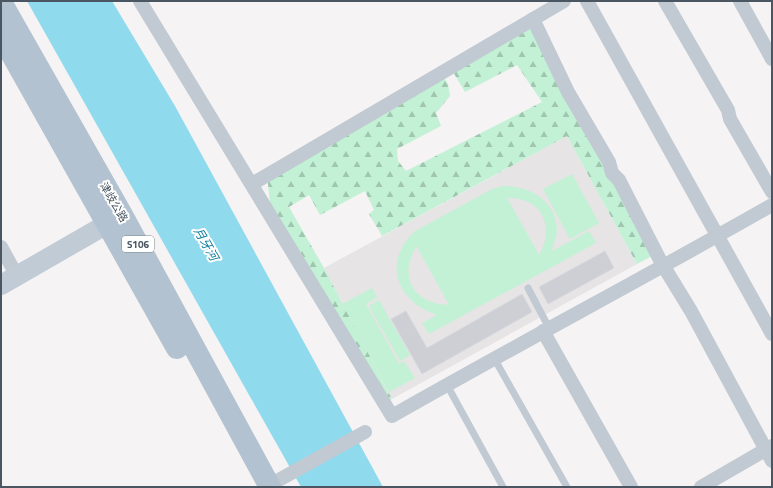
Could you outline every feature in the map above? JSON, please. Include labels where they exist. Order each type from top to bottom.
[{"type":"main road","name":"津歧公路","points":[[1,2],[113,216],[265,486]]},
{"type":"main road","name":"津歧公路","points":[[1,35],[113,216]]},
{"type":"main road","points":[[8,277],[113,216]]},
{"type":"street","points":[[140,1],[392,416],[546,329],[665,267],[772,205]]},
{"type":"street","points":[[252,184],[564,1]]},
{"type":"street","points":[[587,1],[772,334]]},
{"type":"street","points":[[665,1],[728,110],[730,119],[772,192]]},
{"type":"street","points":[[740,1],[772,59]]},
{"type":"street","points":[[533,19],[568,92],[609,162],[612,173],[619,180],[665,267],[770,453],[701,487]]},
{"type":"street","points":[[1,247],[8,277]]},
{"type":"street","points":[[546,329],[631,487]]},
{"type":"street","points":[[265,486],[365,432]]},
{"type":"lane","points":[[528,288],[546,329]]},
{"type":"lane","points":[[494,358],[567,487]]},
{"type":"lane","points":[[447,385],[503,487]]},
{"type":"shaded area","points":[[567,136],[637,264],[392,399],[324,268]]},
{"type":"green space","points":[[530,28],[654,255],[637,264],[567,136],[382,236],[369,214],[374,210],[365,191],[320,215],[309,195],[289,207],[324,268],[392,399],[387,402],[270,203],[267,175],[443,76],[448,84],[450,96],[436,113],[441,126],[397,149],[398,161],[406,171],[542,102],[517,65],[465,92],[453,72]]},
{"type":"green space","points":[[572,174],[599,223],[570,239],[543,189]]},
{"type":"green space","points":[[502,186],[521,188],[539,196],[546,202],[552,210],[557,229],[552,251],[589,231],[596,243],[429,334],[422,323],[437,315],[423,309],[403,290],[398,279],[397,268],[399,255],[405,243],[415,231],[492,189]],"holes":[[[507,198],[529,202],[537,208],[542,215],[546,234],[544,244],[539,255]],[[417,247],[449,305],[427,300],[418,294],[413,287],[409,279],[409,269],[411,258]]]},
{"type":"green space","points":[[372,288],[377,297],[366,304],[399,364],[404,361],[415,378],[389,392],[342,304]]},
{"type":"green space","points":[[379,300],[410,355],[400,361],[369,306]]},
{"type":"water","name":"月牙河","points":[[27,1],[112,1],[175,106],[383,487],[301,487]]},
{"type":"building","points":[[605,251],[614,268],[548,304],[539,287]]},
{"type":"building","points":[[522,294],[532,312],[422,374],[391,319],[406,311],[427,348]]}]
